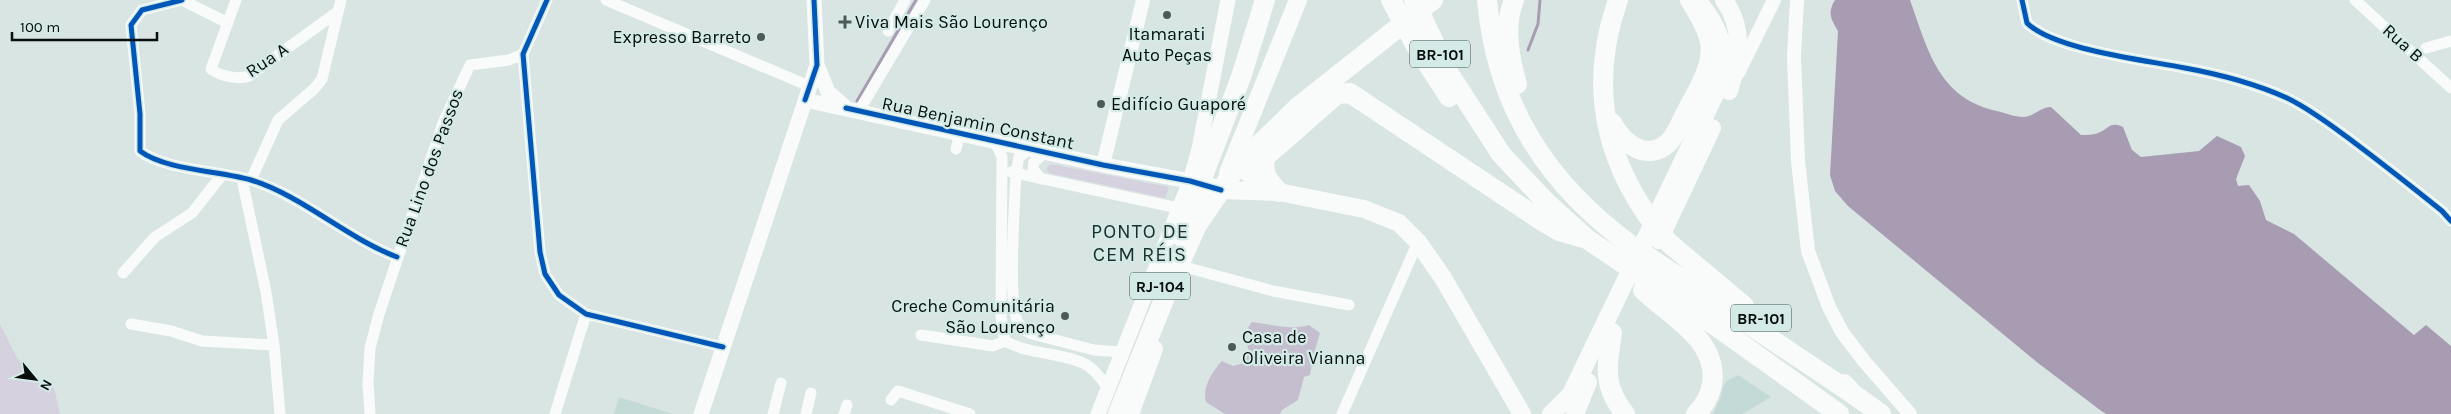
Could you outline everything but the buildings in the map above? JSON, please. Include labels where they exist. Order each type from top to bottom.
[{"type":"highway","name":"RJ-104","points":[[1109,414],[1241,77],[1265,0]]},
{"type":"highway","points":[[1390,0],[1416,46],[1455,106],[1482,139],[1501,154]]},
{"type":"highway","name":"BR-101","points":[[1414,0],[1448,72],[1501,154],[1547,203],[1587,239],[1723,331],[1839,414]]},
{"type":"highway","points":[[1118,414],[1120,386],[1197,225],[1238,165],[1299,106],[1432,0]]},
{"type":"highway","points":[[1487,0],[1491,36],[1504,83],[1520,121],[1562,184],[1605,227],[1853,394]]},
{"type":"highway","points":[[1514,0],[1508,28],[1510,56],[1533,143]]},
{"type":"highway","name":"BR-101","points":[[1618,0],[1604,47],[1602,73],[1604,102],[1616,157],[1627,183],[1648,219],[1669,243],[1741,304],[1814,357],[1837,376],[1853,394],[1881,414]]},
{"type":"highway","points":[[1604,102],[1611,122],[1625,143],[1636,149],[1648,150],[1660,148],[1668,143],[1693,99],[1710,61],[1710,42],[1690,0]]},
{"type":"highway","points":[[1221,190],[1247,173],[1337,94],[1350,93],[1542,221],[1559,231],[1587,239]]},
{"type":"highway","points":[[1264,158],[1264,174],[1269,183],[1279,192]]},
{"type":"highway","points":[[1617,259],[1643,290],[1699,339],[1708,351],[1713,375],[1710,391],[1706,402],[1696,414]]},
{"type":"highway","points":[[1614,323],[1607,367],[1608,386],[1615,401],[1625,414]]},
{"type":"main road","points":[[814,0],[817,65],[828,92],[853,110]]},
{"type":"main road","points":[[1098,414],[1120,386],[1122,352],[1190,181],[1199,149],[1228,0]]},
{"type":"main road","points":[[1130,414],[1182,275],[1236,155],[1298,0]]},
{"type":"main road","points":[[1680,182],[1724,71],[1723,46],[1718,31],[1710,16],[1697,0]]},
{"type":"main road","points":[[1574,414],[1680,182],[1729,91],[1738,65],[1739,48],[1734,19],[1724,0]]},
{"type":"main road","points":[[701,414],[817,65]]},
{"type":"main road","name":"Rua Benjamin Constant","points":[[807,93],[894,125],[960,133],[1103,165],[1190,181]]},
{"type":"main road","points":[[1236,155],[1240,167],[1279,192]]},
{"type":"main road","points":[[1190,181],[1221,190],[1279,192],[1380,214],[1399,223],[1418,242],[1443,278],[1522,414]]},
{"type":"main road","points":[[1154,274],[1165,264],[1173,264],[1182,275]]},
{"type":"main road","points":[[1551,414],[1571,394],[1614,323]]},
{"type":"street","points":[[228,23],[182,0],[142,10],[131,25],[140,114],[139,148],[142,153],[169,163],[246,180],[296,202],[397,257]]},
{"type":"street","name":"Rua A","points":[[236,0],[211,69],[215,72],[240,78],[249,76],[336,13]]},
{"type":"street","points":[[280,414],[274,344],[246,180],[278,120],[314,89],[322,79],[336,13],[341,0]]},
{"type":"street","points":[[547,0],[523,54],[540,252],[546,274],[559,295],[586,314],[724,347]]},
{"type":"street","points":[[888,30],[905,0]]},
{"type":"street","points":[[853,110],[925,0]]},
{"type":"street","points":[[1103,165],[1143,0]]},
{"type":"street","points":[[1729,91],[1774,0]]},
{"type":"street","points":[[1797,0],[1794,56],[1798,162],[1808,251],[1829,306],[1842,332],[1864,361],[1910,414]]},
{"type":"street","points":[[2022,0],[2027,23],[2043,34],[2102,53],[2187,68],[2287,98],[2316,115],[2361,148],[2436,206],[2451,221]]},
{"type":"street","name":"Rua B","points":[[2355,0],[2451,88]]},
{"type":"street","points":[[611,1],[807,93]]},
{"type":"street","points":[[2426,48],[2451,41]]},
{"type":"street","name":"Rua Lino dos Passos","points":[[370,414],[368,384],[370,348],[397,257],[442,123],[467,69],[473,64],[509,60],[523,54]]},
{"type":"street","points":[[956,149],[960,133]]},
{"type":"street","points":[[995,141],[1002,151],[1001,317],[1005,341]]},
{"type":"street","points":[[1038,150],[1019,157],[1016,173],[1013,293],[1017,322],[1024,330],[1032,334],[1094,350],[1122,352]]},
{"type":"street","points":[[1038,150],[1033,169],[1041,179]]},
{"type":"street","points":[[1002,170],[1178,208]]},
{"type":"street","points":[[123,273],[155,237],[192,213],[222,175]]},
{"type":"street","points":[[1342,414],[1418,242]]},
{"type":"street","points":[[1182,275],[1349,305]]},
{"type":"street","points":[[555,414],[586,314]]},
{"type":"street","points":[[131,324],[171,331],[202,341],[274,344]]},
{"type":"street","points":[[921,335],[993,346],[1005,341],[1025,350],[1083,363],[1098,375],[1120,386]]},
{"type":"street","points":[[773,414],[781,383]]},
{"type":"street","points":[[891,400],[898,391],[970,414]]},
{"type":"street","points":[[806,414],[811,393]]},
{"type":"shaded area","points":[[1835,0],[1910,0],[1923,37],[1938,69],[1948,83],[1961,95],[1977,105],[2023,117],[2051,107],[2081,135],[2096,134],[2112,125],[2119,125],[2123,127],[2132,150],[2141,157],[2199,151],[2217,136],[2241,147],[2245,156],[2236,179],[2238,186],[2249,185],[2260,201],[2266,220],[2294,234],[2414,335],[2426,325],[2451,346],[2451,414],[2106,414],[2100,410],[2038,363],[1848,206],[1835,191],[1830,175],[1838,31],[1831,12]]},
{"type":"shaded area","points":[[1051,164],[1169,187],[1165,198],[1049,173],[1046,168]]},
{"type":"shaded area","points":[[1252,322],[1288,327],[1309,325],[1320,333],[1310,375],[1304,377],[1298,400],[1282,410],[1280,414],[1225,414],[1206,402],[1205,391],[1207,385],[1222,361],[1233,366],[1244,363],[1249,351],[1247,345],[1255,335],[1249,332],[1248,328]]},
{"type":"shaded area","points":[[0,324],[16,356],[32,377],[54,388],[60,414],[0,414]]},
{"type":"shaded area","points":[[1738,375],[1771,397],[1742,414],[1713,414],[1724,385],[1727,381]]},
{"type":"shaded area","points":[[619,397],[673,414],[614,414]]},
{"type":"waterway","points":[[857,101],[916,0]]},
{"type":"waterway","points":[[1528,50],[1538,24],[1540,0]]},
{"type":"cycle path","points":[[182,0],[142,10],[131,25],[140,114],[140,151],[151,157],[178,166],[238,177],[270,187],[379,249],[397,257]]},
{"type":"cycle path","points":[[547,0],[523,54],[540,252],[545,274],[559,295],[586,314],[723,347]]},
{"type":"cycle path","points":[[805,100],[817,65],[814,0]]},
{"type":"cycle path","points":[[2022,0],[2027,23],[2040,32],[2058,40],[2102,53],[2224,76],[2263,88],[2295,102],[2325,121],[2371,155],[2442,211],[2451,221]]},
{"type":"cycle path","points":[[846,108],[1103,165],[1190,181],[1221,190]]},
{"type":"place","name":"Itamarati Auto Peças","points":[[1167,15]]},
{"type":"place","name":"Viva Mais São Lourenço","points":[[845,22]]},
{"type":"place","name":"Expresso Barreto","points":[[761,37]]},
{"type":"place","name":"Edifício Guaporé","points":[[1101,104]]},
{"type":"place","name":"Creche Comunitária São Lourenço","points":[[1065,316]]},
{"type":"place","name":"Casa de Oliveira Vianna","points":[[1232,347]]},
{"type":"district","name":"PONTO DE CEM RÉIS","points":[[1140,242]]}]
